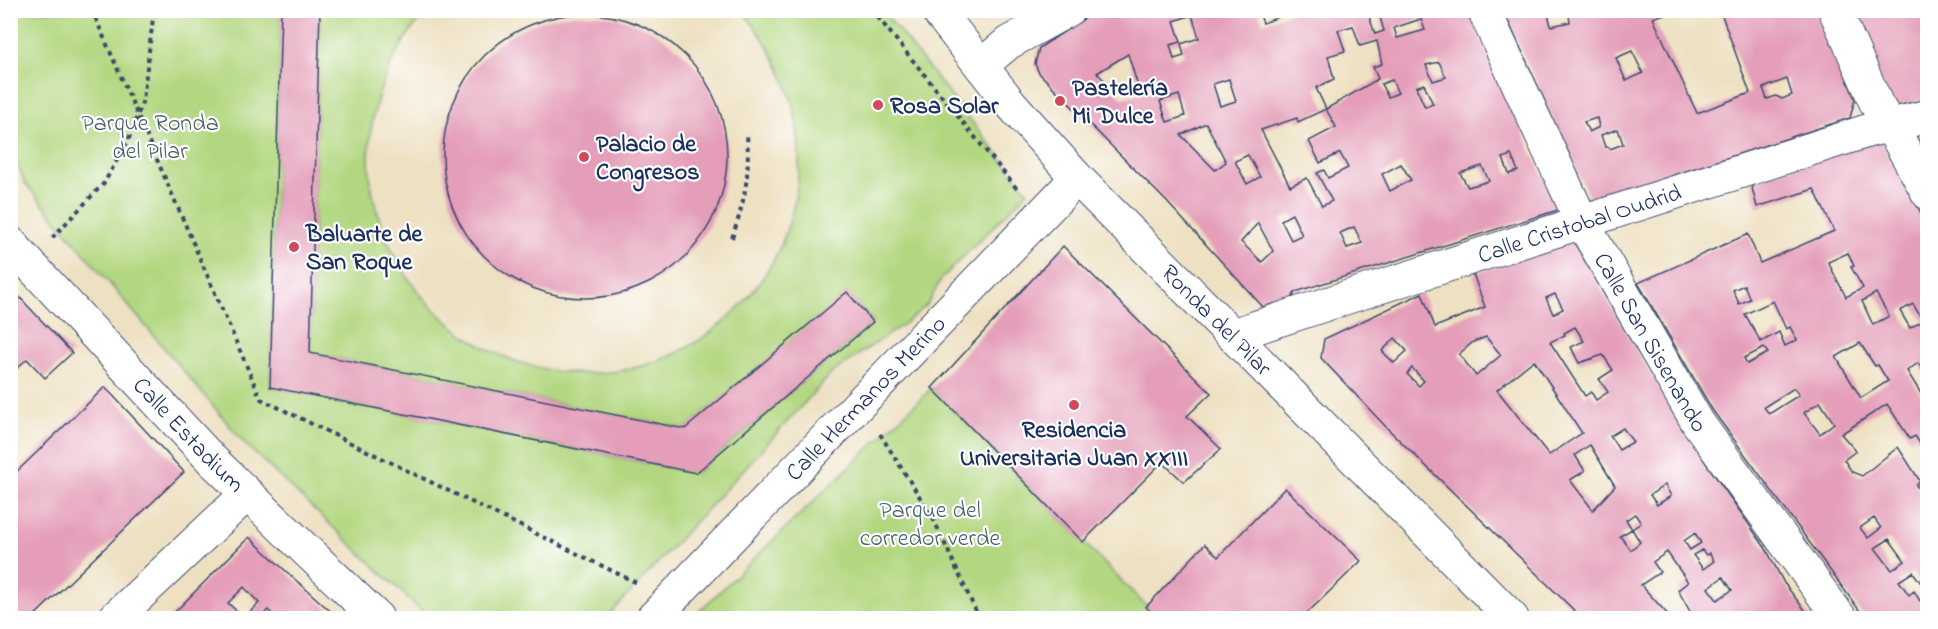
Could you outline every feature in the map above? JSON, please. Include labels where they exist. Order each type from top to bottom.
[{"type":"street","name":"Ronda del Pilar","points":[[937,10],[1011,104],[1077,178],[1512,618]]},
{"type":"street","points":[[981,66],[1008,43],[1068,10]]},
{"type":"street","name":"Calle San Sisenando","points":[[1484,10],[1582,222],[1698,423],[1840,618]]},
{"type":"street","points":[[1835,10],[1877,105],[1928,193]]},
{"type":"street","name":"Calle Cristobal Oudrid","points":[[1233,335],[1345,297],[1867,131],[1928,116]]},
{"type":"street","name":"Calle Hermanos Merino","points":[[662,609],[1077,178]]},
{"type":"street","name":"Calle Estadium","points":[[20,253],[246,494],[377,618]]},
{"type":"street","points":[[129,614],[246,494]]},
{"type":"path","points":[[92,10],[261,399],[662,609]]},
{"type":"path","points":[[873,10],[1039,216]]},
{"type":"path","points":[[20,253],[104,183],[128,141],[143,100],[154,11]]},
{"type":"path","points":[[732,238],[747,188],[749,163],[747,135]]},
{"type":"path","points":[[860,403],[933,518],[979,618]]},
{"type":"green space","name":"Parque Ronda del Pilar","points":[[10,11],[281,11],[270,387],[696,473],[873,322],[872,320],[847,293],[685,429],[310,353],[320,11],[427,11],[410,32],[396,55],[376,105],[369,158],[371,184],[377,211],[401,267],[437,313],[482,346],[533,366],[588,373],[643,366],[695,343],[743,303],[767,272],[784,237],[795,200],[799,140],[785,80],[766,44],[742,11],[883,11],[1028,192],[942,278],[927,305],[904,324],[832,373],[607,618],[429,618],[245,444],[25,183],[11,148]]},
{"type":"green space","name":"Parque del corredor verde","points":[[932,388],[1158,618],[692,618]]},
{"type":"building","name":"Baluarte de San Roque","points":[[281,10],[320,10],[310,353],[685,429],[847,292],[873,322],[696,473],[270,387]]},
{"type":"building","points":[[989,10],[1030,10],[1018,19],[991,14]]},
{"type":"building","points":[[1097,10],[1258,10],[1263,23],[1292,12],[1291,10],[1367,10],[1375,34],[1384,31],[1378,10],[1468,10],[1558,210],[1295,292],[1292,299],[1263,307],[1167,202],[1039,73],[1035,64],[1039,48]],"holes":[[[1192,15],[1199,38],[1181,44],[1184,56],[1174,59],[1170,45],[1181,42],[1174,21]],[[1421,19],[1425,30],[1397,38],[1394,28]],[[1353,26],[1360,46],[1377,41],[1382,64],[1373,67],[1378,79],[1326,109],[1316,88],[1334,79],[1328,56],[1345,51],[1338,30]],[[1128,54],[1140,93],[1122,98],[1097,73]],[[1439,62],[1446,77],[1433,81],[1426,65]],[[1229,79],[1236,101],[1220,106],[1213,84]],[[1392,80],[1398,93],[1388,97],[1381,84]],[[1424,84],[1433,104],[1425,107],[1416,87]],[[1179,95],[1185,116],[1167,122],[1160,101]],[[1326,109],[1336,127],[1309,141],[1320,163],[1340,153],[1348,168],[1328,178],[1324,170],[1317,173],[1332,201],[1322,206],[1307,178],[1290,186],[1261,130],[1297,118],[1298,122]],[[1206,123],[1226,162],[1215,170],[1181,135]],[[1248,155],[1260,177],[1247,184],[1235,161]],[[1511,155],[1518,171],[1509,174],[1503,158]],[[1401,164],[1411,180],[1390,191],[1382,174]],[[1482,166],[1489,181],[1468,187],[1460,173]],[[1292,214],[1302,235],[1291,240],[1281,220]],[[1258,223],[1273,251],[1262,262],[1241,242]],[[1354,227],[1362,243],[1347,248],[1340,233]]]},
{"type":"building","points":[[1503,10],[1547,10],[1551,26],[1570,22],[1568,10],[1676,10],[1653,18],[1697,113],[1750,93],[1720,10],[1820,10],[1855,99],[1850,118],[1592,204]],"holes":[[[1632,51],[1643,73],[1626,81],[1616,58]],[[1787,79],[1792,95],[1782,99],[1776,96],[1767,99],[1763,88]],[[1597,118],[1599,127],[1589,132],[1584,122]],[[1618,129],[1623,144],[1610,149],[1605,147],[1601,135]]]},
{"type":"building","points":[[1848,10],[1928,10],[1928,99],[1892,107]]},
{"type":"building","name":"Palacio de Congresos","points":[[585,14],[626,20],[652,31],[675,46],[695,66],[710,89],[721,115],[727,156],[721,197],[710,223],[695,246],[675,266],[652,281],[626,292],[585,298],[544,292],[518,281],[495,266],[475,246],[460,223],[449,197],[443,156],[449,115],[460,89],[475,66],[495,46],[518,31],[544,20]]},
{"type":"building","points":[[1928,131],[1928,157],[1915,135]]},
{"type":"building","points":[[1881,139],[1928,226],[1928,377],[1918,363],[1907,371],[1928,405],[1928,455],[1915,436],[1910,439],[1887,404],[1841,434],[1856,451],[1844,460],[1852,472],[1862,476],[1898,447],[1920,481],[1916,485],[1928,501],[1928,583],[1923,586],[1913,572],[1899,581],[1909,595],[1914,591],[1920,601],[1928,596],[1928,618],[1865,618],[1713,411],[1638,283],[1748,234],[1760,263],[1834,231],[1814,189],[1757,207],[1750,180]],"holes":[[[1848,253],[1854,266],[1851,267],[1863,288],[1846,297],[1828,262]],[[1744,285],[1750,299],[1739,304],[1733,290]],[[1876,293],[1889,316],[1873,325],[1862,301]],[[1773,301],[1786,329],[1790,327],[1797,340],[1785,346],[1779,332],[1761,342],[1745,314]],[[1913,304],[1923,321],[1910,328],[1900,311]],[[1860,343],[1888,381],[1861,398],[1836,357]],[[1764,348],[1768,353],[1747,364],[1744,358]],[[1794,388],[1799,395],[1769,414],[1764,407]],[[1820,402],[1834,423],[1820,434],[1804,413]],[[1874,518],[1881,528],[1868,538],[1860,528]],[[1889,539],[1905,561],[1892,570],[1875,548]]]},
{"type":"building","points":[[1574,242],[1704,460],[1766,549],[1784,583],[1811,618],[1689,618],[1692,615],[1678,590],[1688,582],[1667,552],[1653,562],[1660,572],[1641,585],[1671,618],[1582,618],[1388,429],[1321,358],[1324,339],[1422,293],[1435,327],[1485,307],[1473,274]],"holes":[[[1555,294],[1563,309],[1553,314],[1546,298]],[[1575,327],[1584,341],[1571,347],[1579,363],[1603,355],[1613,370],[1599,379],[1608,392],[1596,400],[1591,392],[1585,396],[1550,342]],[[1486,337],[1501,355],[1476,376],[1459,354],[1473,342]],[[1395,338],[1407,351],[1394,363],[1382,351]],[[1534,360],[1582,433],[1549,455],[1497,390]],[[1412,368],[1424,381],[1419,386],[1407,374]],[[1623,428],[1633,442],[1619,450],[1610,436]],[[1590,445],[1615,486],[1593,510],[1570,480],[1585,471],[1575,455]],[[1665,485],[1671,496],[1657,505],[1650,495]],[[1635,514],[1641,523],[1632,529],[1626,520]],[[1632,529],[1640,542],[1631,550],[1620,536]],[[1695,533],[1701,543],[1690,550],[1684,541]],[[1702,550],[1706,555],[1709,553],[1714,561],[1703,569],[1693,555]],[[1723,577],[1732,590],[1717,600],[1708,588]]]},
{"type":"building","name":"Residencia Universitaria Juan XXIII","points":[[1063,246],[1211,393],[1187,416],[1221,449],[1184,482],[1162,462],[1083,542],[932,388]]},
{"type":"building","points":[[10,287],[72,353],[45,378],[27,359],[10,375]]},
{"type":"building","points":[[105,387],[184,472],[32,618],[10,618],[10,478]]},
{"type":"building","points":[[1285,488],[1361,561],[1302,618],[1158,618],[1146,607],[1205,544],[1218,557]]},
{"type":"building","points":[[249,537],[338,618],[276,618],[268,610],[260,618],[169,618]],"holes":[[[244,587],[259,603],[244,618],[228,603]]]},
{"type":"place","name":"Pastelería Mi Dulce","points":[[1060,101]]},
{"type":"place","name":"Rosa Solar","points":[[878,105]]},
{"type":"place","name":"Palacio de Congresos","points":[[584,157]]},
{"type":"place","name":"Baluarte de San Roque","points":[[294,247]]},
{"type":"place","name":"Residencia Universitaria Juan XXIII","points":[[1074,405]]}]
